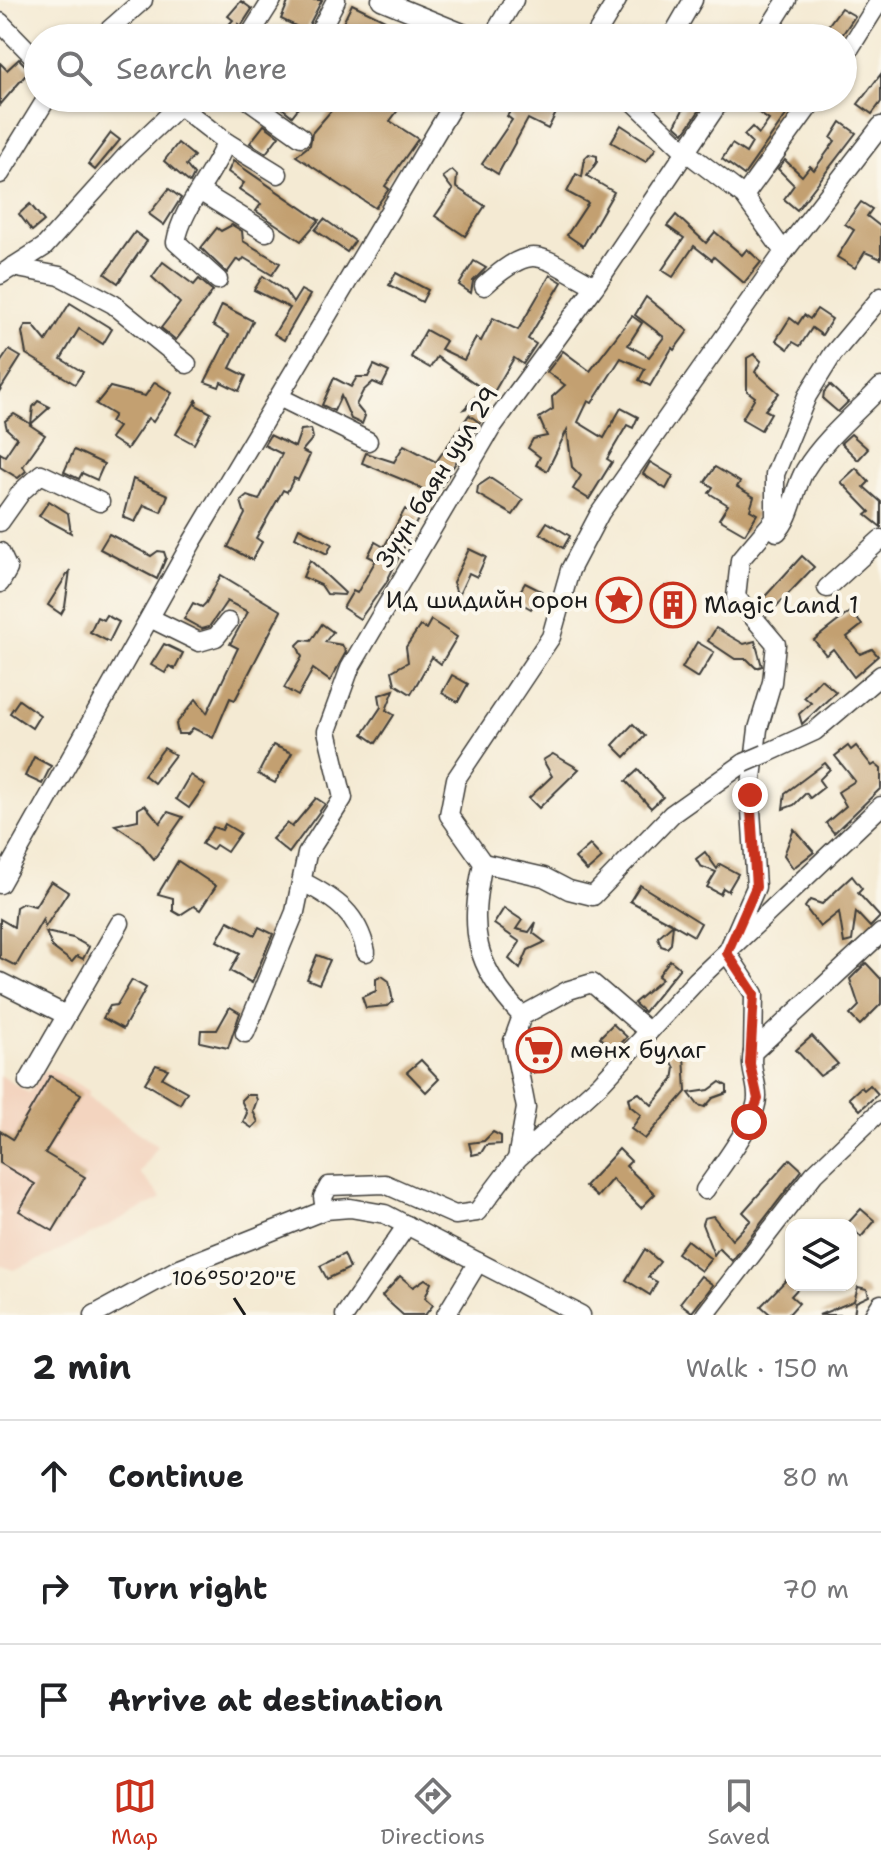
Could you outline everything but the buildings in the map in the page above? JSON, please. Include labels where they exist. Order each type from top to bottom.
[{"type":"street","points":[[116,24],[143,0]]},
{"type":"street","points":[[257,24],[272,0]]},
{"type":"street","points":[[323,24],[336,0]]},
{"type":"street","points":[[381,0],[419,6],[450,24]]},
{"type":"street","points":[[500,24],[514,0]]},
{"type":"street","points":[[602,24],[617,0]]},
{"type":"street","points":[[679,24],[693,0]]},
{"type":"street","points":[[772,24],[787,0]]},
{"type":"street","points":[[857,37],[880,0]]},
{"type":"street","points":[[0,22],[24,47]]},
{"type":"street","points":[[0,174],[38,112]]},
{"type":"street","points":[[6,271],[44,247],[172,112]]},
{"type":"street","points":[[194,112],[226,142],[278,174]]},
{"type":"street","points":[[266,112],[301,137]]},
{"type":"street","points":[[0,884],[150,618],[449,112]]},
{"type":"street","points":[[644,112],[685,151],[744,196],[784,252]]},
{"type":"street","name":"Зүүн баян уул 29","points":[[245,1033],[295,912],[307,854],[343,798],[327,731],[350,668],[492,427],[595,286],[712,112]]},
{"type":"street","points":[[744,196],[805,112]]},
{"type":"street","points":[[881,126],[784,252],[600,513],[570,570],[551,637],[456,779],[449,815],[483,863],[544,877],[569,890],[593,896],[672,814],[744,763],[815,731],[881,675]]},
{"type":"street","points":[[218,280],[176,242],[179,227],[226,142]]},
{"type":"street","points":[[201,192],[266,232]]},
{"type":"street","points":[[484,286],[511,261],[544,256],[595,286]]},
{"type":"street","points":[[6,271],[60,276],[113,304],[187,364]]},
{"type":"street","points":[[727,953],[756,887],[750,795],[758,729],[772,682],[776,644],[736,597],[740,560],[775,519],[775,474],[807,396],[833,354],[877,306]]},
{"type":"street","points":[[737,588],[762,547],[783,526],[794,489],[808,466],[881,387]]},
{"type":"street","points":[[279,397],[368,441]]},
{"type":"street","points":[[0,522],[22,491],[41,474],[100,502]]},
{"type":"street","points":[[827,588],[881,539]]},
{"type":"street","points":[[0,552],[8,569],[0,583]]},
{"type":"street","points":[[150,618],[199,642],[216,637],[228,622]]},
{"type":"street","points":[[325,1210],[323,1197],[329,1186],[385,1184],[455,1215],[466,1216],[477,1212],[517,1159],[601,1083],[648,1031],[881,806]]},
{"type":"street","points":[[483,863],[474,901],[474,931],[494,982],[522,1016]]},
{"type":"street","points":[[303,882],[337,900],[357,923],[366,952]]},
{"type":"street","points":[[28,1082],[120,923]]},
{"type":"street","points":[[753,1052],[881,933]]},
{"type":"street","points":[[705,1190],[749,1122],[758,1099],[750,1064],[754,994],[727,953]]},
{"type":"street","points":[[0,982],[66,1015]]},
{"type":"street","points":[[517,1159],[526,1108],[513,1041],[522,1016],[569,990],[592,983],[648,1031]]},
{"type":"street","points":[[705,1315],[814,1174],[881,1110]]},
{"type":"street","points":[[94,1315],[182,1267],[325,1210],[369,1210],[407,1225],[581,1315]]},
{"type":"street","points":[[345,1315],[407,1225]]},
{"type":"street","points":[[446,1315],[478,1262]]},
{"type":"street","points":[[874,1315],[881,1304]]},
{"type":"shaded area","points":[[52,1070],[89,1091],[87,1096],[157,1146],[140,1173],[162,1198],[51,1255],[13,1270],[0,1265],[0,1075],[29,1093],[45,1071]]},
{"type":"place","name":"Ид шидийн орон","points":[[619,600]]},
{"type":"place","name":"Magic Land 1","points":[[673,605]]},
{"type":"place","name":"мөнх булаг","points":[[539,1050]]},
{"type":"route","points":[[749,1122],[758,1099],[750,1064],[754,994],[727,953],[756,887],[750,795]]}]
